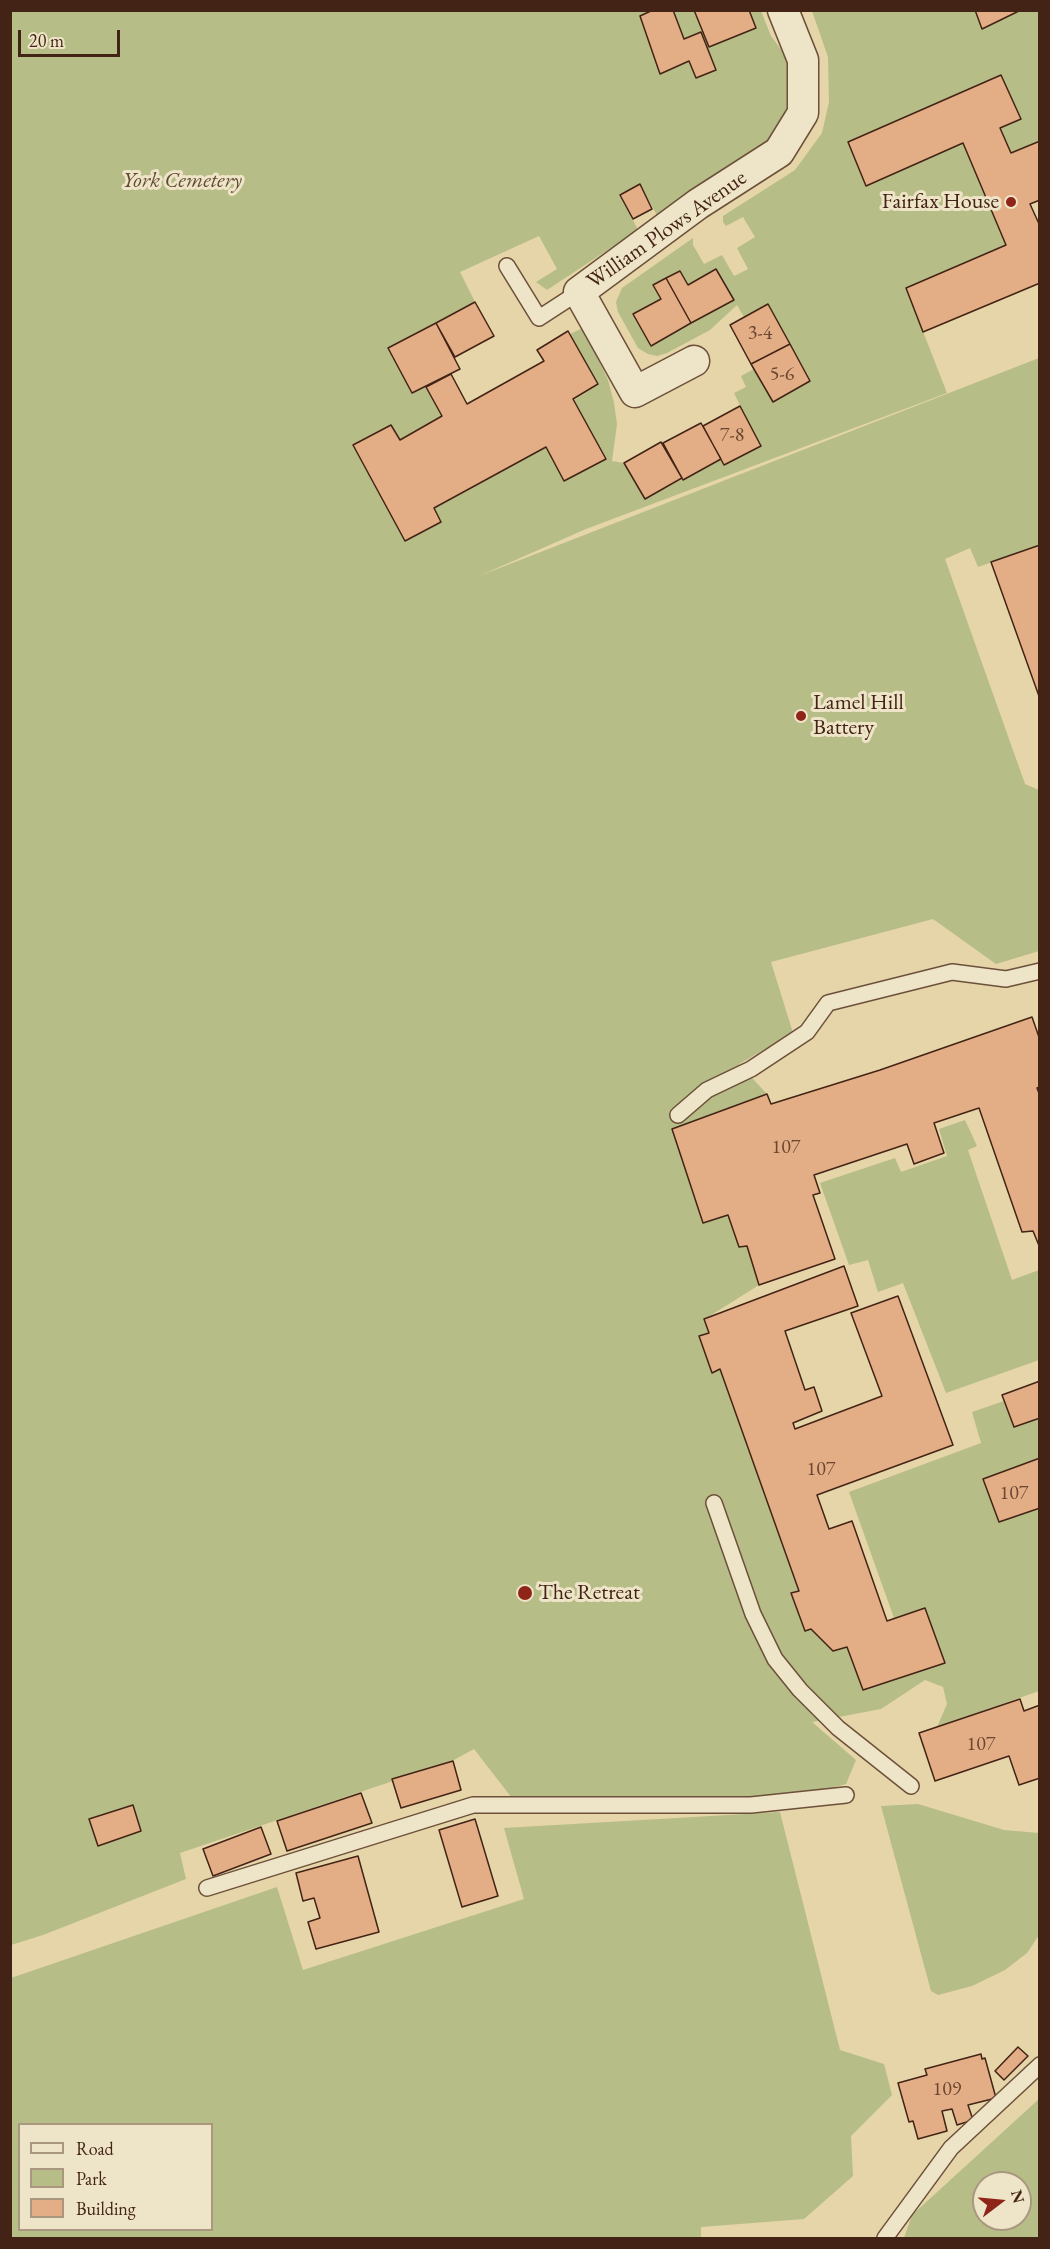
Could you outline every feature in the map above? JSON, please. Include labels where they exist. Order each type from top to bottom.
[{"type":"street","name":"William Plows Avenue","points":[[694,361],[635,392],[579,292],[698,204],[779,152],[803,113],[803,60],[783,10]]},
{"type":"lane","points":[[507,266],[539,318],[579,292]]},
{"type":"lane","points":[[678,1115],[707,1090],[751,1069],[807,1032],[828,1003],[952,972],[1006,979],[1040,971]]},
{"type":"lane","points":[[714,1503],[753,1614],[775,1659],[800,1690],[838,1728],[911,1786]]},
{"type":"lane","points":[[207,1888],[473,1805],[751,1805],[846,1795]]},
{"type":"lane","points":[[885,2238],[951,2148],[1040,2066]]},
{"type":"green space","name":"York Cemetery","points":[[11,11],[653,11],[640,16],[660,74],[689,61],[696,78],[716,70],[701,32],[684,39],[673,11],[694,11],[709,47],[756,28],[749,11],[761,11],[771,36],[785,55],[791,69],[791,112],[769,142],[658,217],[640,185],[620,194],[638,230],[547,290],[536,282],[557,269],[539,236],[460,272],[475,302],[389,348],[412,393],[426,387],[442,416],[400,440],[391,426],[353,445],[405,541],[441,522],[434,508],[546,447],[564,481],[606,459],[574,400],[598,385],[570,334],[583,328],[608,380],[614,403],[617,424],[612,461],[624,463],[645,499],[721,459],[724,465],[760,446],[734,393],[746,387],[741,376],[754,369],[773,402],[810,380],[768,304],[744,317],[737,305],[710,330],[657,356],[638,348],[618,312],[616,302],[622,288],[693,238],[693,245],[704,264],[722,255],[734,276],[748,269],[737,248],[755,237],[743,217],[726,226],[723,216],[795,170],[822,133],[829,102],[828,57],[812,11],[975,11],[982,28],[1021,11],[1039,11],[1039,141],[1011,153],[1000,128],[1021,118],[1001,75],[848,142],[867,186],[963,143],[1006,245],[906,288],[947,393],[586,529],[479,576],[1039,358],[1039,545],[978,567],[970,548],[945,559],[1025,784],[1039,790],[1039,951],[996,964],[933,919],[771,962],[793,1033],[739,1064],[767,1094],[672,1129],[703,1223],[728,1215],[739,1247],[747,1246],[759,1285],[705,1319],[709,1333],[699,1337],[712,1372],[720,1369],[799,1591],[791,1594],[805,1630],[811,1629],[847,1647],[863,1690],[944,1663],[925,1609],[894,1618],[849,1492],[981,1443],[972,1412],[1004,1401],[1014,1427],[1039,1418],[1039,1458],[983,1479],[999,1522],[1039,1508],[1039,1691],[937,1727],[947,1704],[943,1687],[925,1680],[881,1709],[812,1722],[856,1760],[846,1784],[784,1801],[515,1802],[474,1749],[452,1761],[180,1853],[186,1879],[43,1935],[11,1945]],"holes":[[[716,269],[734,299],[651,346],[661,299],[654,285],[680,271],[688,285]]]},
{"type":"green space","points":[[965,1120],[977,1146],[968,1150],[1012,1280],[1039,1270],[1039,1360],[946,1393],[903,1283],[878,1292],[868,1260],[849,1265],[820,1183],[895,1158],[901,1172],[947,1156],[939,1129]]},
{"type":"green space","points":[[918,1804],[1004,1830],[1039,1833],[1039,1935],[1027,1953],[1005,1970],[972,1986],[938,1995],[931,1991],[881,1806]]},
{"type":"green space","points":[[780,1812],[840,2050],[884,2064],[892,2095],[851,2136],[853,2176],[804,2219],[701,2227],[701,2238],[11,2238],[11,1978],[277,1887],[303,1970],[524,1899],[504,1828]]},
{"type":"green space","points":[[1039,2099],[1039,2238],[904,2238],[912,2215]]},
{"type":"building","points":[[653,10],[673,10],[684,39],[701,32],[716,70],[696,78],[689,61],[660,74],[640,16]]},
{"type":"building","points":[[694,10],[749,10],[756,28],[709,47]]},
{"type":"building","points":[[975,10],[1021,10],[982,29]]},
{"type":"building","name":"Fairfax House","points":[[1001,75],[1021,119],[1000,128],[1011,153],[1040,141],[1040,200],[1030,204],[1040,226],[1040,283],[923,332],[906,288],[1006,245],[963,143],[866,186],[848,142]]},
{"type":"building","points":[[640,184],[652,209],[633,219],[620,195]]},
{"type":"building","points":[[716,269],[734,300],[691,323],[666,278],[680,271],[688,285]]},
{"type":"building","points":[[666,278],[691,323],[651,346],[633,314],[661,299],[653,285]]},
{"type":"building","points":[[475,302],[494,336],[455,357],[436,323]]},
{"type":"building","points":[[768,304],[790,344],[751,364],[730,325]]},
{"type":"building","points":[[436,323],[460,369],[412,393],[388,348]]},
{"type":"building","points":[[568,331],[598,384],[573,399],[606,459],[564,481],[546,447],[434,508],[441,522],[405,541],[353,445],[391,425],[400,440],[442,416],[426,387],[451,374],[467,404],[544,361],[537,350]]},
{"type":"building","points":[[790,344],[810,381],[773,402],[751,364]]},
{"type":"building","points":[[740,406],[761,446],[724,465],[703,426]]},
{"type":"building","points":[[701,423],[721,459],[683,480],[663,443]]},
{"type":"building","points":[[661,442],[682,478],[645,499],[624,463]]},
{"type":"building","points":[[1040,545],[1040,699],[991,562]]},
{"type":"building","points":[[1032,1017],[1040,1040],[1040,1087],[1037,1088],[1040,1096],[1040,1248],[1033,1231],[1022,1232],[979,1108],[934,1123],[944,1153],[914,1164],[907,1144],[814,1175],[820,1193],[813,1195],[835,1259],[759,1285],[747,1246],[739,1247],[728,1215],[703,1223],[672,1129],[767,1094],[771,1104],[880,1070]]},
{"type":"building","points":[[844,1266],[858,1306],[785,1331],[805,1390],[814,1387],[822,1411],[793,1423],[795,1429],[882,1396],[851,1313],[898,1296],[953,1445],[817,1495],[829,1529],[852,1521],[887,1621],[925,1608],[945,1663],[863,1690],[847,1647],[833,1651],[811,1629],[805,1631],[791,1593],[799,1591],[720,1369],[712,1373],[699,1336],[709,1333],[704,1319]]},
{"type":"building","points":[[1040,1381],[1040,1418],[1014,1427],[1002,1395]]},
{"type":"building","points":[[1040,1458],[1040,1508],[999,1522],[983,1479]]},
{"type":"building","points":[[1020,1699],[1024,1711],[1040,1705],[1040,1778],[1019,1785],[1009,1756],[935,1781],[919,1733]]},
{"type":"building","points":[[453,1761],[461,1790],[401,1808],[392,1779]]},
{"type":"building","points":[[361,1793],[372,1823],[287,1851],[277,1821]]},
{"type":"building","points":[[133,1805],[141,1831],[98,1846],[89,1819]]},
{"type":"building","points":[[475,1819],[498,1896],[462,1907],[439,1830]]},
{"type":"building","points":[[261,1827],[271,1854],[213,1876],[203,1849]]},
{"type":"building","points":[[358,1856],[379,1932],[316,1949],[308,1922],[320,1918],[314,1898],[303,1901],[296,1873]]},
{"type":"building","points":[[1018,2047],[1028,2056],[1004,2080],[995,2071]]},
{"type":"building","points":[[981,2054],[982,2059],[985,2058],[996,2098],[968,2105],[973,2120],[957,2125],[952,2109],[942,2111],[947,2131],[918,2139],[913,2121],[909,2122],[898,2083],[927,2075],[925,2069]]},
{"type":"place","name":"Fairfax House","points":[[1011,202]]},
{"type":"place","name":"Lamel Hill Battery","points":[[801,716]]},
{"type":"place","name":"The Retreat","points":[[525,1593]]}]
